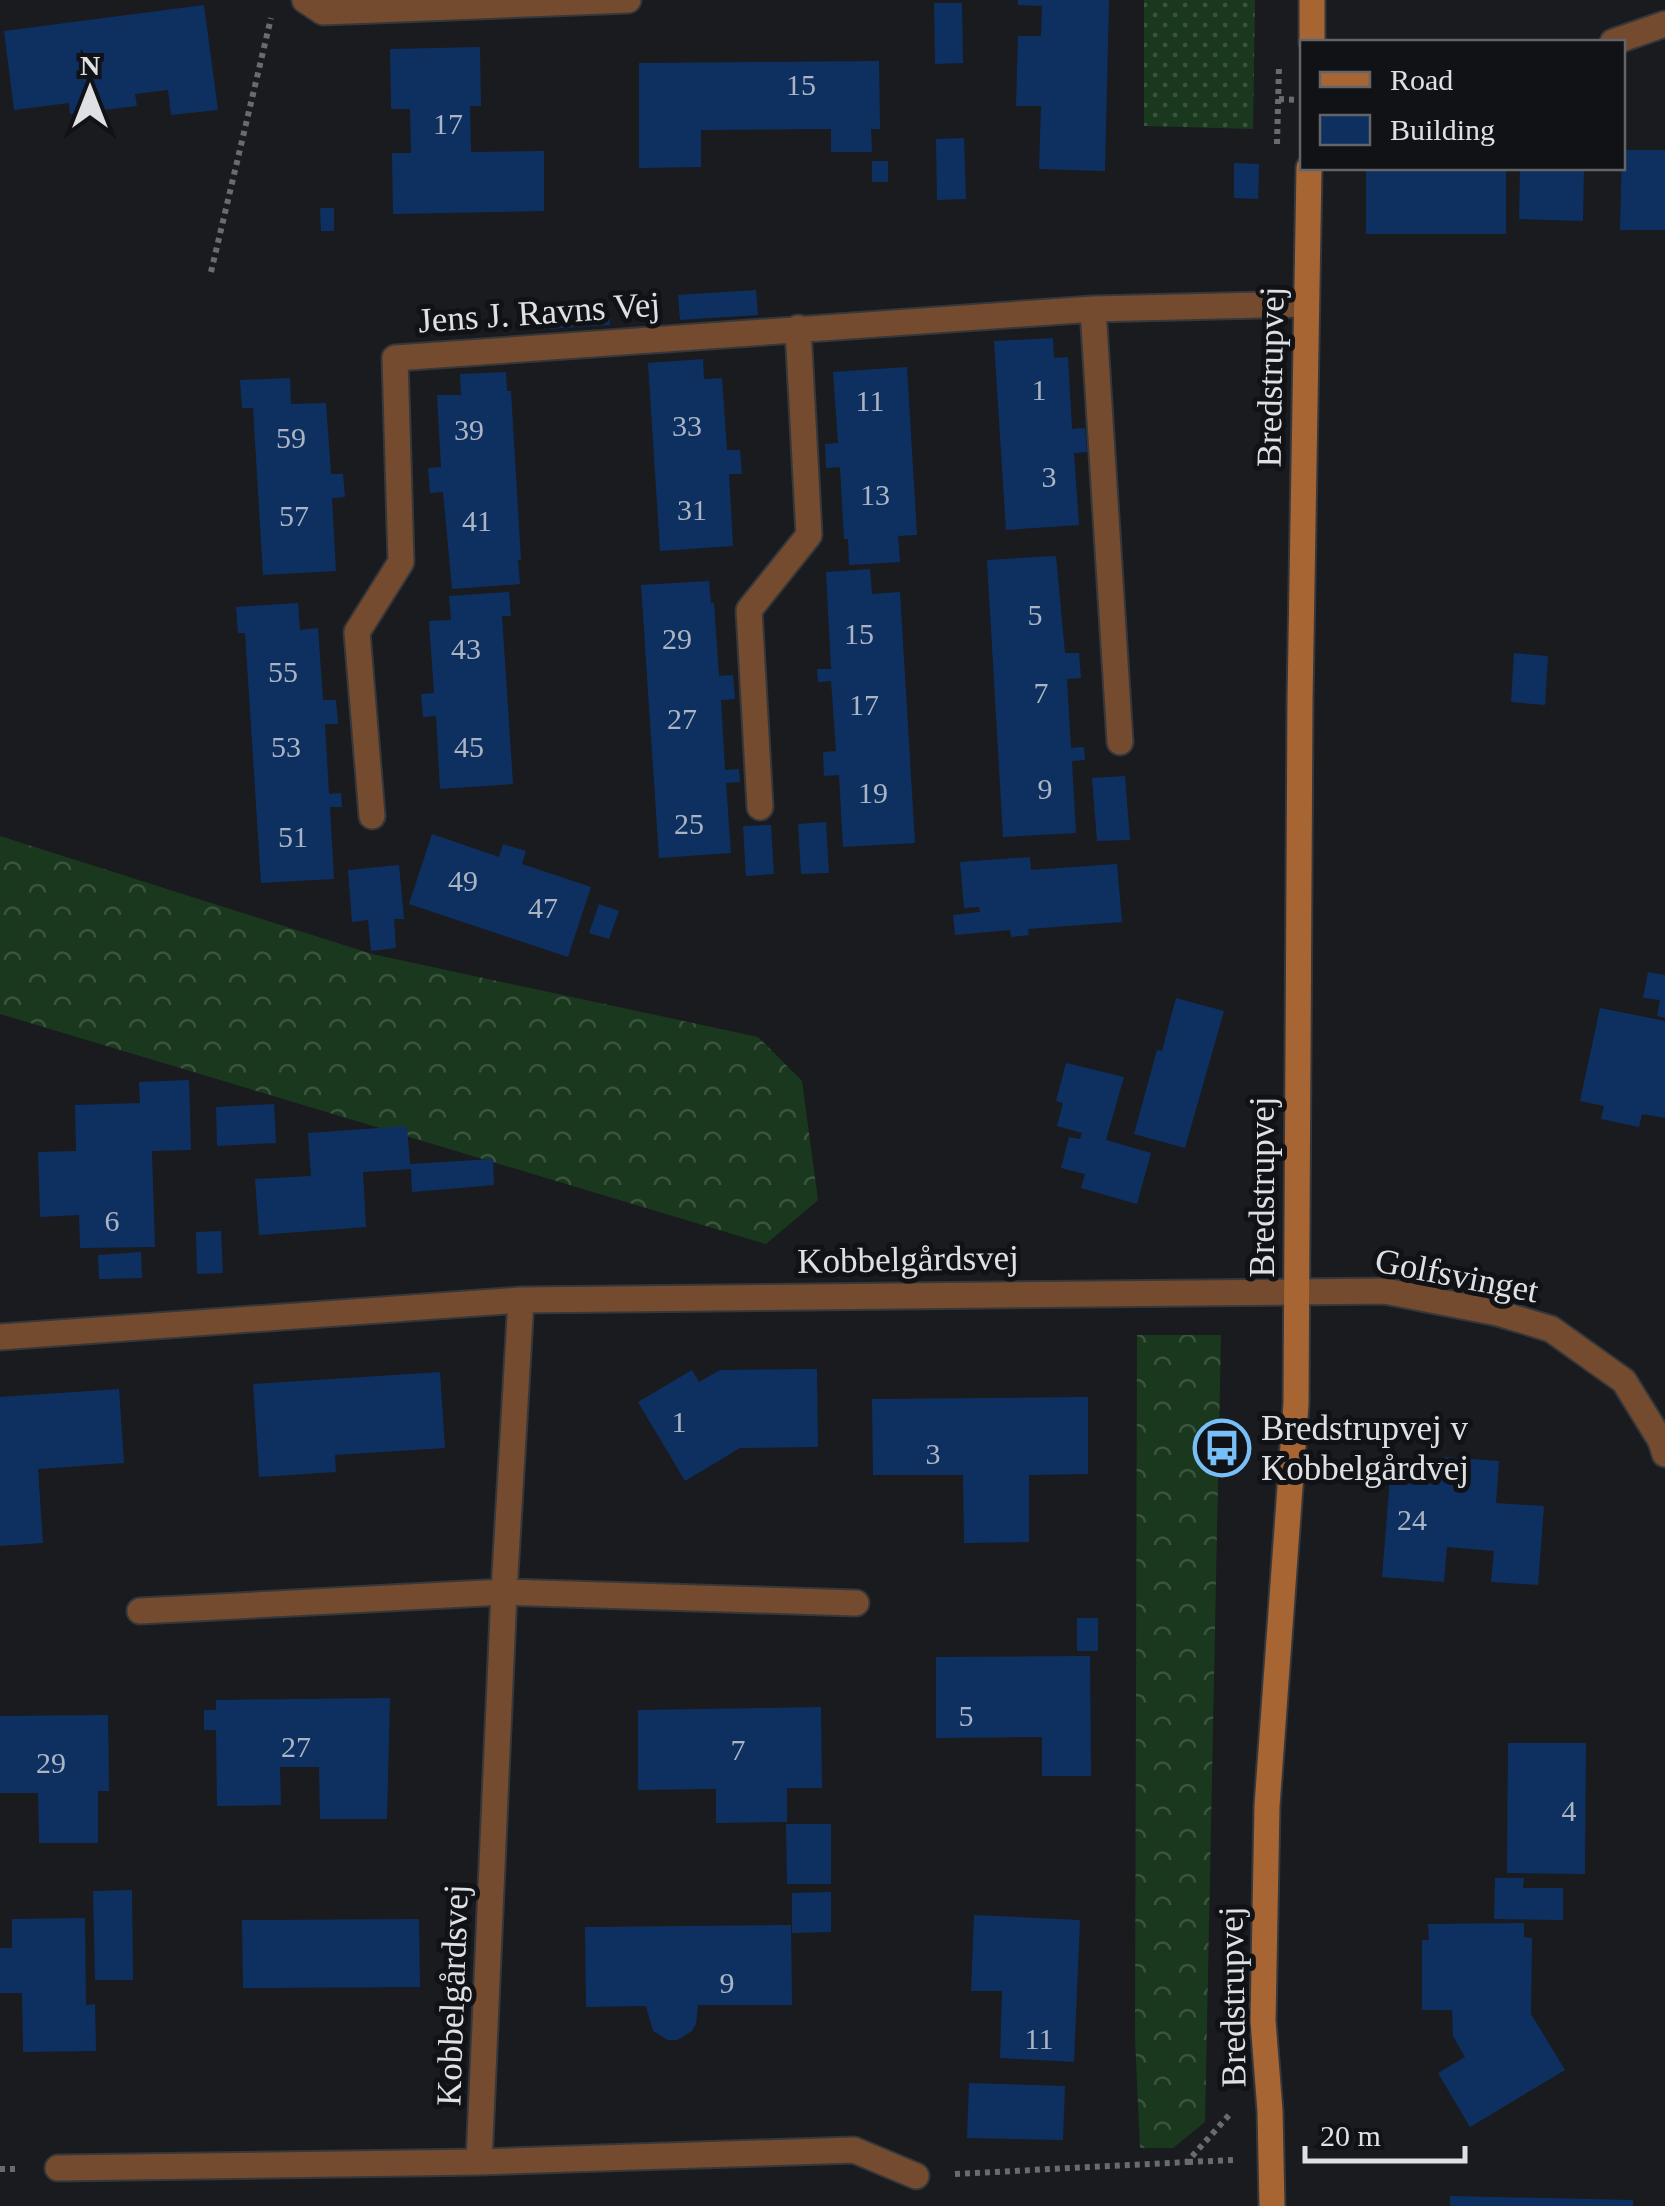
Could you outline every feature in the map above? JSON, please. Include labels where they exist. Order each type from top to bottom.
[{"type":"street","points":[[305,0],[323,12],[628,0]]},
{"type":"street","points":[[1312,0],[1312,40]]},
{"type":"street","points":[[1620,40],[1665,24]]},
{"type":"street","name":"Bredstrupvej","points":[[1272,2206],[1263,2021],[1267,1806],[1296,1404],[1309,170]]},
{"type":"street","name":"Jens J. Ravns Vej","points":[[372,816],[357,632],[402,562],[395,358],[1093,310],[1306,304]]},
{"type":"street","points":[[1093,310],[1120,742]]},
{"type":"street","points":[[760,807],[748,610],[809,535],[798,328]]},
{"type":"street","name":"Kobbelgårdsvej","points":[[0,1337],[520,1300],[1296,1290]]},
{"type":"street","name":"Golfsvinget","points":[[1296,1290],[1384,1291],[1498,1313],[1551,1329],[1624,1380],[1665,1454]]},
{"type":"street","name":"Kobbelgårdsvej","points":[[479,2162],[520,1300]]},
{"type":"street","points":[[140,1611],[504,1592],[856,1603]]},
{"type":"street","points":[[58,2168],[479,2162],[854,2150],[916,2176]]},
{"type":"path","points":[[211,272],[273,11]]},
{"type":"path","points":[[1279,99],[1300,100]]},
{"type":"path","points":[[1187,2162],[1228,2114],[1270,2111]]},
{"type":"path","points":[[916,2176],[1243,2160]]},
{"type":"green space","points":[[1144,0],[1255,0],[1253,129],[1144,126]]},
{"type":"green space","points":[[0,836],[372,954],[758,1037],[802,1081],[818,1200],[766,1244],[0,1014]]},
{"type":"green space","points":[[1137,1335],[1221,1335],[1205,2122],[1173,2148],[1140,2148],[1135,2038]]},
{"type":"building","points":[[1018,0],[1109,0],[1105,171],[1039,169],[1041,106],[1016,106],[1018,36],[1041,36],[1042,6],[1018,5]]},
{"type":"building","points":[[934,3],[962,3],[963,63],[935,64]]},
{"type":"building","points":[[204,5],[218,110],[171,115],[168,90],[135,94],[137,106],[70,114],[69,103],[14,110],[4,31]]},
{"type":"building","points":[[480,47],[481,106],[470,106],[471,152],[544,151],[544,211],[393,214],[392,153],[411,153],[410,109],[391,109],[390,49]]},
{"type":"building","points":[[879,61],[880,129],[871,129],[872,152],[831,152],[831,129],[701,130],[701,167],[639,168],[639,63]]},
{"type":"building","points":[[964,138],[966,199],[937,200],[936,139]]},
{"type":"building","points":[[1625,150],[1665,150],[1665,230],[1620,230]]},
{"type":"building","points":[[872,161],[888,161],[888,182],[872,182]]},
{"type":"building","points":[[1234,163],[1259,164],[1258,199],[1234,198]]},
{"type":"building","points":[[1366,170],[1506,170],[1506,234],[1366,234]]},
{"type":"building","points":[[1520,170],[1584,170],[1583,221],[1519,219]]},
{"type":"building","points":[[320,208],[334,208],[334,231],[321,231]]},
{"type":"building","points":[[756,290],[758,315],[680,320],[678,295]]},
{"type":"building","points":[[607,301],[610,325],[544,329],[542,304]]},
{"type":"building","points":[[1053,338],[1054,358],[1068,357],[1072,429],[1085,428],[1087,452],[1074,453],[1079,525],[1006,530],[994,341]]},
{"type":"building","points":[[703,359],[704,379],[722,378],[727,450],[740,450],[742,474],[729,474],[733,546],[660,551],[648,363]]},
{"type":"building","points":[[907,367],[917,535],[898,536],[900,562],[849,565],[840,467],[826,468],[825,444],[838,443],[833,372]]},
{"type":"building","points":[[506,372],[507,391],[511,391],[520,584],[452,589],[443,492],[430,493],[428,468],[441,467],[437,395],[461,395],[460,374]]},
{"type":"building","points":[[290,378],[291,404],[326,403],[331,474],[343,474],[345,497],[332,498],[336,571],[263,575],[253,408],[242,408],[240,380]]},
{"type":"building","points":[[1056,556],[1065,653],[1079,653],[1081,678],[1067,679],[1071,748],[1084,747],[1085,760],[1072,761],[1076,833],[1003,837],[987,560]]},
{"type":"building","points":[[870,569],[872,594],[900,592],[915,843],[843,847],[839,775],[824,776],[823,752],[836,751],[831,681],[818,682],[817,669],[831,669],[826,572]]},
{"type":"building","points":[[709,581],[719,676],[733,675],[735,699],[721,700],[725,770],[739,769],[740,782],[726,783],[731,853],[659,858],[641,585]]},
{"type":"building","points":[[509,592],[511,616],[502,616],[513,784],[440,789],[436,716],[423,717],[421,694],[434,693],[429,621],[451,620],[449,596]]},
{"type":"building","points":[[298,603],[300,630],[318,628],[323,700],[336,700],[338,724],[325,724],[329,794],[341,793],[342,807],[330,807],[334,879],[261,883],[245,633],[238,633],[236,607]]},
{"type":"building","points":[[1514,653],[1548,656],[1545,705],[1511,702]]},
{"type":"building","points":[[1125,776],[1130,840],[1097,841],[1092,778]]},
{"type":"building","points":[[826,822],[829,873],[801,874],[798,824]]},
{"type":"building","points":[[771,825],[774,874],[746,876],[743,826]]},
{"type":"building","points":[[432,834],[499,857],[503,844],[526,851],[522,864],[591,887],[568,957],[409,904]]},
{"type":"building","points":[[1030,857],[1031,870],[1117,864],[1122,922],[1028,929],[1029,935],[1011,937],[1010,930],[955,935],[953,915],[980,912],[979,907],[964,908],[960,862]]},
{"type":"building","points":[[399,865],[404,919],[394,919],[396,948],[371,951],[368,920],[352,922],[348,870]]},
{"type":"building","points":[[599,904],[619,911],[609,939],[589,933]]},
{"type":"building","points":[[1648,972],[1665,975],[1665,1018],[1657,1016],[1660,1000],[1643,998]]},
{"type":"building","points":[[1176,998],[1224,1011],[1185,1148],[1134,1134]]},
{"type":"building","points":[[1600,1008],[1665,1021],[1665,1118],[1642,1114],[1639,1127],[1601,1119],[1604,1106],[1580,1101]]},
{"type":"building","points":[[1066,1063],[1124,1077],[1106,1140],[1151,1153],[1137,1204],[1081,1188],[1085,1174],[1061,1168],[1069,1137],[1080,1139],[1082,1133],[1057,1126],[1063,1103],[1056,1101]]},
{"type":"building","points":[[189,1080],[191,1150],[152,1151],[155,1247],[80,1248],[79,1215],[40,1217],[38,1152],[76,1151],[75,1105],[140,1103],[139,1082]]},
{"type":"building","points":[[274,1104],[276,1143],[217,1146],[216,1107]]},
{"type":"building","points":[[407,1126],[410,1164],[493,1159],[494,1185],[412,1192],[411,1169],[363,1172],[366,1227],[259,1235],[255,1179],[311,1176],[308,1133]]},
{"type":"building","points":[[221,1231],[223,1273],[197,1274],[196,1232]]},
{"type":"building","points":[[141,1252],[142,1278],[99,1279],[98,1255]]},
{"type":"building","points":[[817,1369],[818,1447],[740,1448],[685,1481],[638,1402],[692,1370],[699,1382],[720,1370]]},
{"type":"building","points":[[440,1372],[445,1448],[335,1455],[336,1472],[259,1477],[253,1384]]},
{"type":"building","points":[[119,1389],[124,1463],[38,1469],[43,1543],[0,1546],[0,1397]]},
{"type":"building","points":[[1088,1397],[1088,1474],[1029,1475],[1029,1542],[964,1543],[963,1475],[873,1475],[872,1399]]},
{"type":"building","points":[[1444,1457],[1499,1461],[1496,1503],[1544,1506],[1538,1585],[1491,1582],[1494,1551],[1447,1547],[1444,1582],[1382,1577],[1391,1466],[1443,1469]]},
{"type":"building","points":[[1077,1618],[1098,1618],[1098,1651],[1077,1651]]},
{"type":"building","points":[[1090,1656],[1091,1776],[1042,1776],[1042,1737],[936,1738],[936,1657]]},
{"type":"building","points":[[390,1698],[387,1819],[320,1819],[319,1767],[280,1767],[281,1805],[217,1806],[216,1730],[204,1730],[204,1710],[216,1710],[216,1700]]},
{"type":"building","points":[[821,1707],[822,1788],[787,1788],[787,1822],[716,1823],[716,1789],[638,1790],[638,1710]]},
{"type":"building","points":[[108,1715],[109,1791],[98,1791],[98,1843],[39,1843],[38,1793],[0,1793],[0,1716]]},
{"type":"building","points":[[1508,1743],[1586,1743],[1585,1874],[1507,1873]]},
{"type":"building","points":[[786,1824],[831,1824],[831,1884],[787,1884]]},
{"type":"building","points":[[1495,1878],[1524,1878],[1523,1888],[1563,1888],[1563,1920],[1494,1919]]},
{"type":"building","points":[[132,1890],[133,1980],[95,1980],[93,1891]]},
{"type":"building","points":[[831,1892],[831,1932],[792,1933],[792,1893]]},
{"type":"building","points":[[974,1915],[1080,1920],[1074,2062],[1000,2058],[1002,1991],[971,1991]]},
{"type":"building","points":[[85,1918],[86,2005],[95,2004],[96,2051],[23,2052],[22,1993],[0,1993],[0,1948],[12,1948],[12,1919]]},
{"type":"building","points":[[419,1919],[420,1987],[243,1988],[242,1920]]},
{"type":"building","points":[[1524,1923],[1524,1937],[1532,1938],[1531,2014],[1565,2070],[1470,2127],[1438,2073],[1465,2057],[1453,2036],[1452,2010],[1422,2010],[1422,1940],[1429,1940],[1428,1924]]},
{"type":"building","points":[[791,1925],[792,2005],[698,2005],[692,2031],[677,2040],[668,2040],[653,2031],[646,2006],[586,2007],[585,1927]]},
{"type":"building","points":[[969,2083],[1065,2086],[1063,2140],[967,2138]]},
{"type":"building","points":[[1450,2196],[1633,2200],[1633,2206],[1450,2206]]},
{"type":"place","name":"Bredstrupvej v Kobbelgårdvej","points":[[1222,1448]]}]
